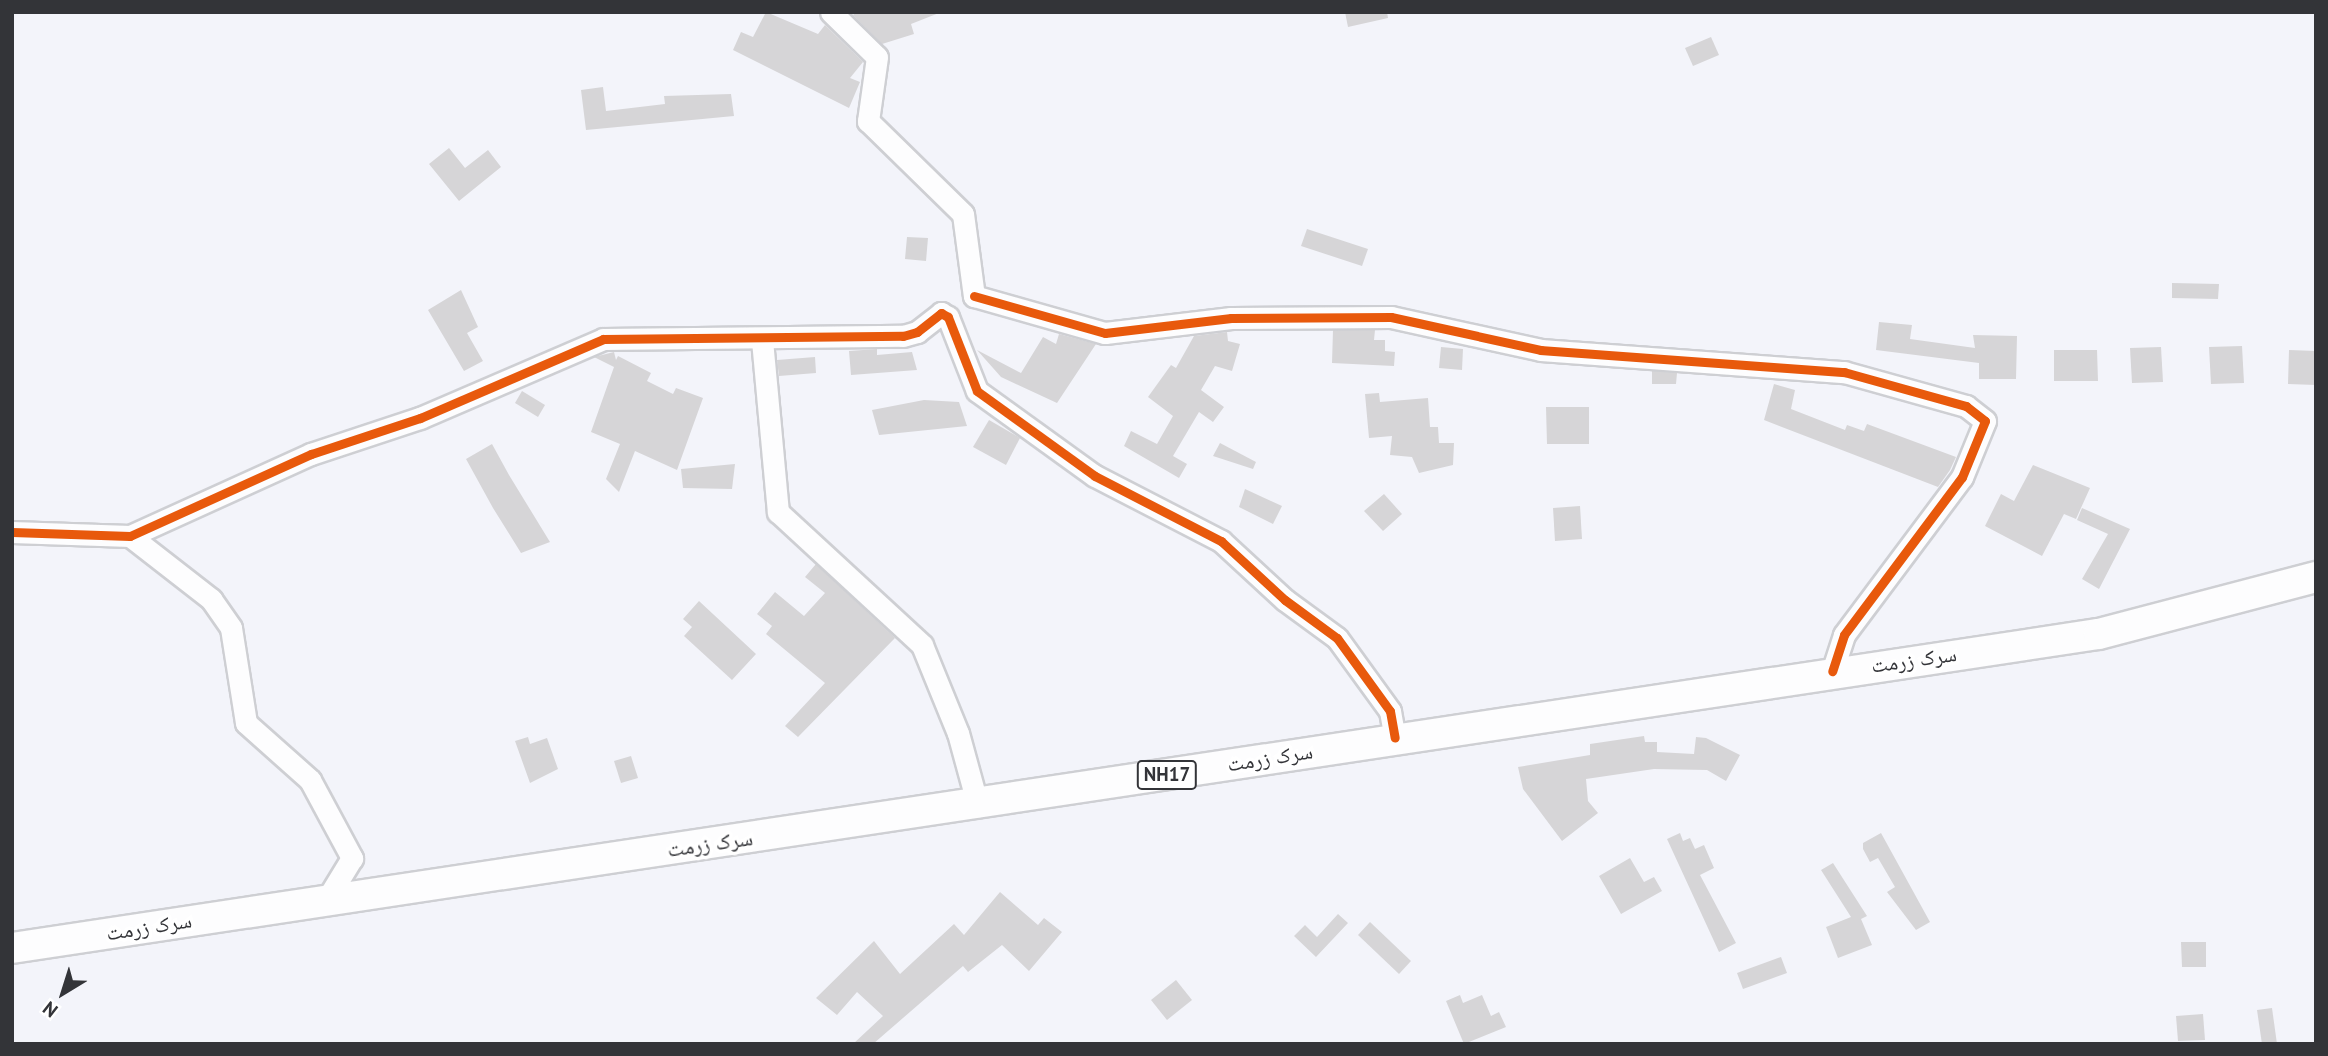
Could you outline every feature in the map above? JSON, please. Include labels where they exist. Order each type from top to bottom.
[{"type":"highway","name":"سرک زرمت","points":[[12,948],[327,899],[978,806],[1395,738],[1832,671],[2099,634],[2316,577]]},
{"type":"street","points":[[831,12],[877,57],[868,121],[963,214],[974,296]]},
{"type":"street","points":[[948,317],[974,296]]},
{"type":"street","points":[[974,296],[1105,333],[1231,318],[1391,317],[1541,350],[1844,372],[1966,406],[1985,421],[1962,477],[1844,635],[1832,671]]},
{"type":"street","points":[[12,532],[130,536],[222,492],[420,418],[603,339],[762,340],[903,335],[917,332],[941,313],[948,317],[977,391],[1095,476],[1222,541],[1362,666],[1390,711],[1395,738]]},
{"type":"street","points":[[762,340],[778,512],[922,645],[958,733],[978,806]]},
{"type":"street","points":[[130,536],[211,599],[230,628],[246,723],[310,780],[352,859],[327,899]]},
{"type":"building","points":[[766,12],[818,34],[825,25],[863,62],[850,78],[860,82],[849,108],[733,50],[741,32],[753,37]]},
{"type":"building","points":[[856,12],[939,13],[911,24],[914,34],[882,44],[853,15]]},
{"type":"building","points":[[1345,12],[1387,12],[1388,18],[1348,27]]},
{"type":"building","points":[[1711,37],[1719,55],[1693,66],[1685,48]]},
{"type":"building","points":[[603,87],[606,111],[665,104],[664,96],[731,94],[734,116],[586,130],[581,90]]},
{"type":"building","points":[[449,148],[465,168],[488,150],[501,167],[459,201],[429,164]]},
{"type":"building","points":[[1307,229],[1368,249],[1362,266],[1301,246]]},
{"type":"building","points":[[907,237],[928,238],[926,261],[905,259]]},
{"type":"building","points":[[2172,283],[2219,284],[2218,299],[2172,298]]},
{"type":"building","points":[[461,290],[478,327],[467,333],[483,361],[464,371],[428,310]]},
{"type":"building","points":[[1879,322],[1912,325],[1910,339],[1975,348],[1973,335],[2017,336],[2016,379],[1979,379],[1979,363],[1876,350]]},
{"type":"building","points":[[1333,330],[1375,330],[1374,340],[1385,340],[1385,351],[1395,352],[1394,366],[1332,363]]},
{"type":"building","points":[[1227,332],[1228,341],[1240,344],[1232,371],[1215,366],[1201,390],[1224,407],[1213,422],[1199,412],[1173,456],[1187,464],[1179,478],[1124,446],[1131,431],[1157,444],[1173,416],[1148,397],[1171,365],[1176,368],[1194,336]]},
{"type":"building","points":[[1059,334],[1096,344],[1057,403],[1001,377],[977,350],[1021,373],[1043,337],[1056,344]]},
{"type":"building","points":[[2242,346],[2244,383],[2211,384],[2209,347]]},
{"type":"building","points":[[1441,347],[1463,349],[1462,370],[1439,368]]},
{"type":"building","points":[[2161,347],[2163,382],[2132,383],[2130,348]]},
{"type":"building","points":[[877,349],[877,355],[912,352],[917,370],[851,375],[849,351]]},
{"type":"building","points":[[2054,350],[2097,350],[2098,381],[2054,381]]},
{"type":"building","points":[[2289,350],[2316,351],[2316,385],[2288,384]]},
{"type":"building","points":[[614,352],[616,360],[618,356],[651,373],[647,381],[673,394],[676,388],[703,398],[677,470],[635,451],[619,492],[606,479],[620,444],[591,432],[614,367],[594,357]]},
{"type":"building","points":[[815,357],[816,373],[779,376],[777,360]]},
{"type":"building","points":[[1652,371],[1677,373],[1676,384],[1652,384]]},
{"type":"building","points":[[1774,384],[1795,390],[1791,409],[1845,430],[1847,425],[1864,431],[1867,424],[1956,457],[1938,487],[1764,420]]},
{"type":"building","points":[[522,391],[545,405],[538,417],[515,403]]},
{"type":"building","points":[[1379,393],[1380,402],[1428,398],[1430,427],[1438,427],[1439,443],[1454,443],[1453,465],[1419,473],[1412,457],[1390,455],[1392,436],[1369,438],[1365,394]]},
{"type":"building","points":[[924,400],[959,402],[967,426],[879,435],[872,410]]},
{"type":"building","points":[[1546,407],[1589,407],[1589,444],[1547,444]]},
{"type":"building","points":[[989,420],[1020,438],[1006,465],[973,447]]},
{"type":"building","points":[[1220,443],[1256,462],[1253,469],[1213,456]]},
{"type":"building","points":[[492,444],[550,542],[521,553],[493,508],[466,459]]},
{"type":"building","points":[[735,464],[732,489],[683,488],[681,469]]},
{"type":"building","points":[[2033,465],[2090,488],[2076,519],[2064,514],[2042,556],[1985,526],[2001,494],[2014,501]]},
{"type":"building","points":[[1245,489],[1282,506],[1273,524],[1239,507]]},
{"type":"building","points":[[1384,494],[1402,514],[1383,531],[1364,511]]},
{"type":"building","points":[[1580,506],[1582,539],[1555,541],[1553,508]]},
{"type":"building","points":[[2082,508],[2130,529],[2099,589],[2082,579],[2108,534],[2077,520]]},
{"type":"building","points":[[816,564],[895,638],[798,737],[785,726],[825,683],[766,634],[772,626],[757,614],[775,592],[804,616],[825,593],[805,577]]},
{"type":"building","points":[[699,601],[756,654],[732,680],[684,636],[692,627],[683,619]]},
{"type":"building","points":[[1644,736],[1645,742],[1657,742],[1657,752],[1694,754],[1696,737],[1706,738],[1740,755],[1726,781],[1707,770],[1654,769],[1586,779],[1588,801],[1598,813],[1562,841],[1523,789],[1518,767],[1590,755],[1590,744]]},
{"type":"building","points":[[528,737],[530,744],[547,738],[558,769],[530,783],[515,741]]},
{"type":"building","points":[[631,756],[638,778],[621,783],[614,761]]},
{"type":"building","points":[[1680,833],[1683,841],[1690,838],[1695,849],[1704,845],[1714,868],[1700,875],[1736,943],[1719,952],[1667,839]]},
{"type":"building","points":[[1881,833],[1930,922],[1916,930],[1887,892],[1895,887],[1878,858],[1870,862],[1863,849],[1863,843]]},
{"type":"building","points":[[1630,858],[1644,882],[1654,877],[1662,891],[1621,914],[1599,876]]},
{"type":"building","points":[[1833,863],[1867,916],[1861,919],[1872,945],[1838,958],[1826,927],[1851,917],[1821,870]]},
{"type":"building","points":[[1000,892],[1038,925],[1044,918],[1062,932],[1029,971],[1002,945],[968,972],[963,966],[873,1044],[853,1044],[883,1016],[857,992],[837,1015],[816,998],[874,941],[900,974],[954,924],[964,935]]},
{"type":"building","points":[[1338,914],[1348,923],[1316,957],[1294,936],[1305,925],[1317,937]]},
{"type":"building","points":[[1370,922],[1411,961],[1399,974],[1358,935]]},
{"type":"building","points":[[2181,942],[2206,942],[2206,967],[2182,967]]},
{"type":"building","points":[[1781,957],[1787,973],[1743,989],[1737,973]]},
{"type":"building","points":[[1176,980],[1192,1000],[1167,1020],[1151,1000]]},
{"type":"building","points":[[1460,995],[1463,1003],[1482,995],[1491,1016],[1499,1012],[1506,1027],[1464,1044],[1446,1001]]},
{"type":"building","points":[[2272,1008],[2277,1044],[2262,1044],[2257,1010]]},
{"type":"building","points":[[2203,1014],[2205,1040],[2178,1041],[2176,1016]]},
{"type":"cycle path","points":[[974,296],[1105,333],[1231,318],[1391,317],[1541,350],[1844,372],[1966,406],[1985,421],[1962,477],[1844,635],[1832,671]]},
{"type":"cycle path","points":[[12,532],[130,536],[311,454],[420,418],[603,339],[903,336],[917,332],[941,313],[948,317],[977,391],[1095,476],[1221,541],[1285,600],[1337,638],[1390,711],[1395,738]]}]
